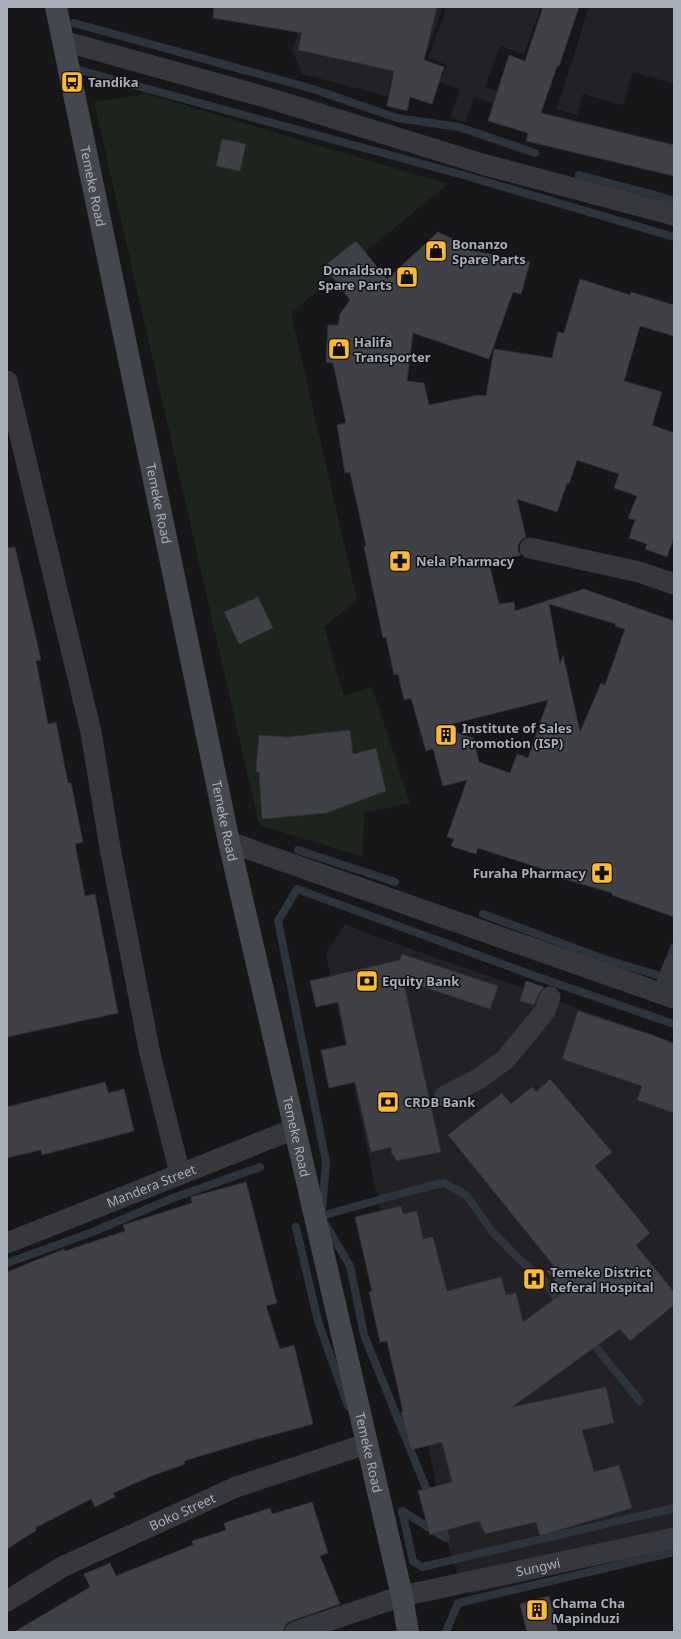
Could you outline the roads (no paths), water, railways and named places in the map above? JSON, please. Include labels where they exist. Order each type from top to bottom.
[{"type":"street","name":"Temeke Road","points":[[56,7],[229,842],[402,1596],[408,1632]]},
{"type":"street","points":[[63,41],[265,96],[482,164],[674,215]]},
{"type":"street","points":[[7,381],[91,732],[110,848],[150,1054],[180,1174]]},
{"type":"street","points":[[530,548],[639,572],[674,584]]},
{"type":"street","points":[[229,842],[669,996],[674,965]]},
{"type":"street","points":[[445,1096],[478,1079],[505,1060],[545,1011],[550,997]]},
{"type":"street","name":"Mandera Street","points":[[7,1244],[294,1129]]},
{"type":"street","name":"Boko Street","points":[[7,1601],[62,1567],[236,1487],[366,1444]]},
{"type":"street","name":"Sungwi","points":[[295,1632],[402,1596],[674,1538]]},
{"type":"waterway","points":[[74,23],[313,89],[397,118],[459,127],[535,153]]},
{"type":"waterway","points":[[75,69],[463,175],[674,237]]},
{"type":"waterway","points":[[579,175],[674,201]]},
{"type":"waterway","points":[[298,850],[395,882]]},
{"type":"waterway","points":[[322,1210],[326,1162],[278,921],[297,889],[535,976],[674,1024]]},
{"type":"waterway","points":[[483,914],[607,960],[664,977],[674,947]]},
{"type":"waterway","points":[[7,1263],[90,1233],[173,1198],[260,1167]]},
{"type":"waterway","points":[[321,1216],[444,1183],[466,1195],[491,1230],[518,1258],[544,1280],[562,1307]]},
{"type":"waterway","points":[[324,1222],[350,1266],[364,1335],[430,1498]]},
{"type":"waterway","points":[[296,1227],[318,1321],[348,1406]]},
{"type":"waterway","points":[[589,1339],[640,1401]]},
{"type":"waterway","points":[[439,1522],[446,1538],[402,1511],[413,1561],[422,1567],[674,1508]]},
{"type":"waterway","points":[[446,1632],[458,1603],[674,1552]]},
{"type":"place","name":"Tandika","points":[[72,82]]},
{"type":"place","name":"Bonanzo Spare Parts","points":[[436,251]]},
{"type":"place","name":"Donaldson Spare Parts","points":[[407,277]]},
{"type":"place","name":"Halifa Transporter","points":[[339,349]]},
{"type":"place","name":"Nela Pharmacy","points":[[400,561]]},
{"type":"place","name":"Institute of Sales Promotion (ISP)","points":[[446,735]]},
{"type":"place","name":"Furaha Pharmacy","points":[[602,873]]},
{"type":"place","name":"Equity Bank","points":[[367,981]]},
{"type":"place","name":"CRDB Bank","points":[[388,1102]]},
{"type":"place","name":"Temeke District Referal Hospital","points":[[534,1279]]},
{"type":"place","name":"Chama Cha Mapinduzi","points":[[537,1610]]}]
